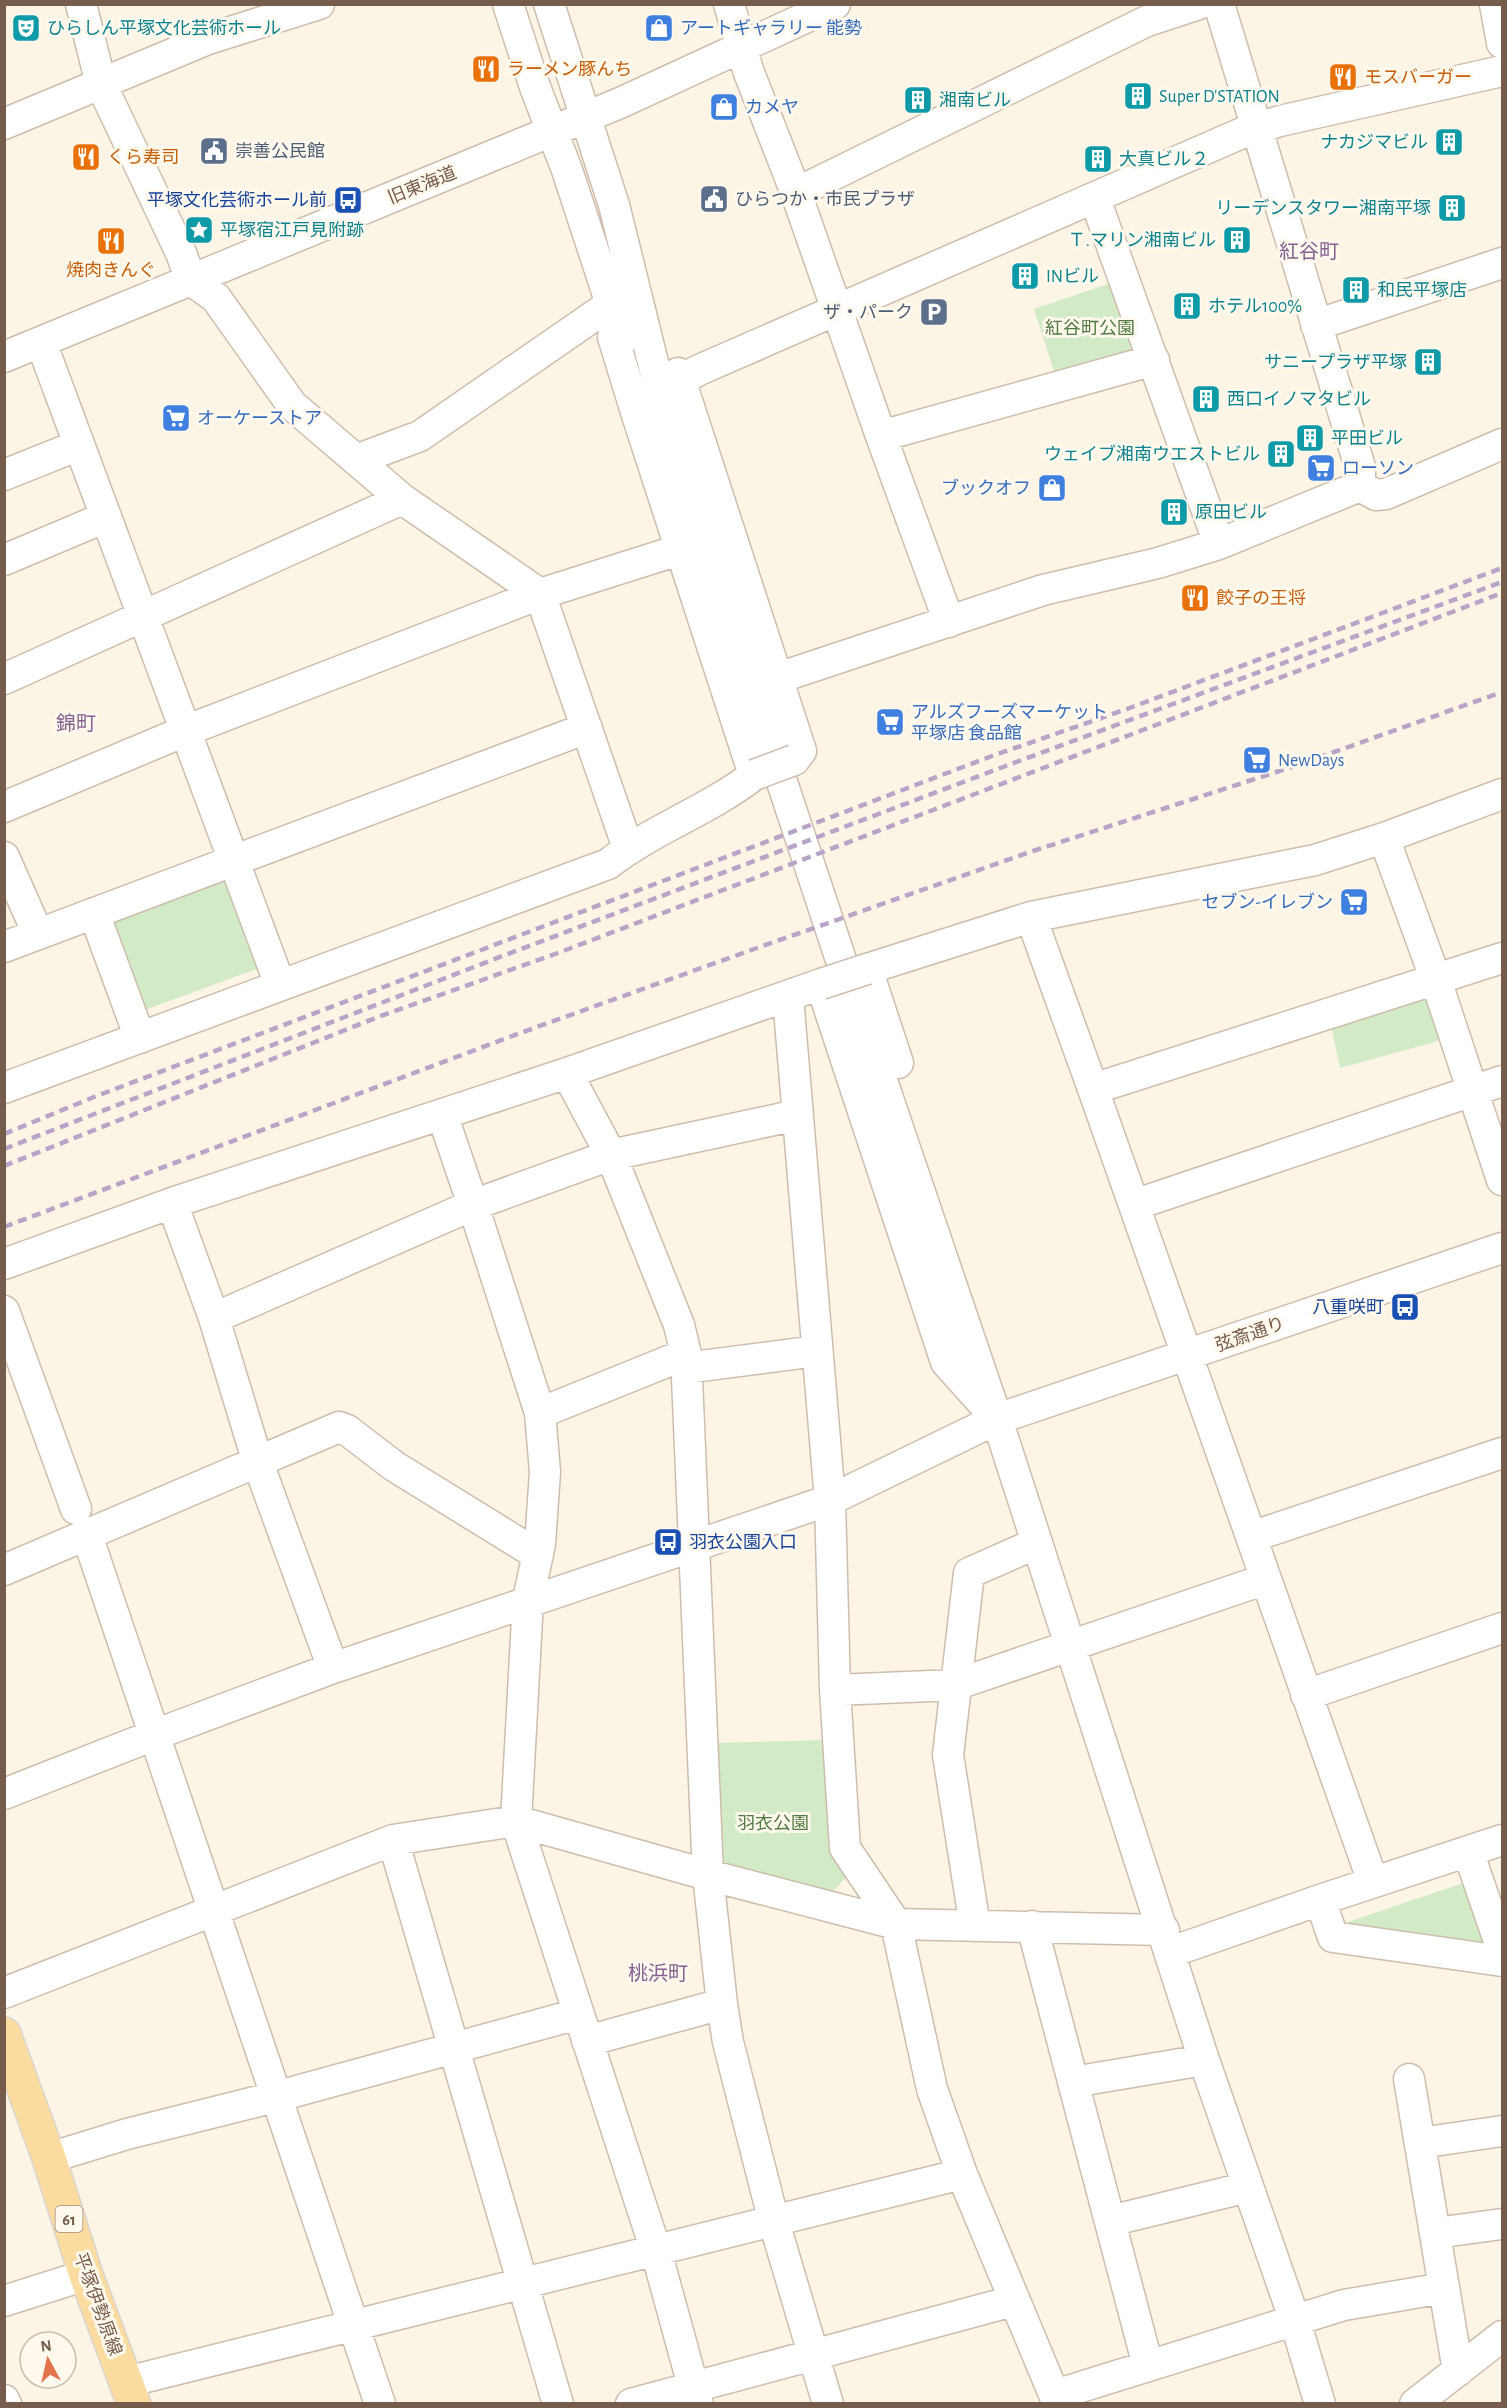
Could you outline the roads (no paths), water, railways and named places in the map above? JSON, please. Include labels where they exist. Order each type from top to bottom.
[{"type":"main road","name":"平塚伊勢原線","points":[[4,2034],[49,2158],[86,2275],[130,2393]]},
{"type":"street","points":[[81,4],[101,84],[181,253],[191,280],[216,298],[292,405],[402,499],[540,594],[628,848]]},
{"type":"street","points":[[4,124],[208,39],[255,14],[319,4]]},
{"type":"street","points":[[508,4],[614,313],[668,423]]},
{"type":"street","points":[[4,1088],[608,864],[628,848],[728,793],[754,775],[794,760],[801,751],[681,380],[614,205],[549,4]]},
{"type":"street","points":[[729,4],[748,70],[796,193],[949,621]]},
{"type":"street","name":"旧東海道","points":[[4,357],[620,103],[835,4]]},
{"type":"street","points":[[796,193],[1147,21],[1199,4]]},
{"type":"street","points":[[1220,4],[1360,466],[1360,486]]},
{"type":"street","points":[[1495,4],[1503,43]]},
{"type":"street","points":[[668,423],[675,386],[681,380],[837,309],[1257,128],[1503,71]]},
{"type":"street","points":[[1095,199],[1219,544]]},
{"type":"street","points":[[614,205],[668,423],[703,544],[838,952],[998,1419],[1204,2060],[1295,2320],[1320,2403]]},
{"type":"street","points":[[1316,325],[1503,263]]},
{"type":"street","points":[[356,460],[420,436],[614,313]]},
{"type":"street","points":[[614,313],[614,337],[636,412],[754,775]]},
{"type":"street","points":[[41,342],[280,985]]},
{"type":"street","points":[[881,436],[1154,360]]},
{"type":"street","points":[[1360,486],[1376,495],[1386,494],[1503,444]]},
{"type":"street","points":[[4,476],[79,445]]},
{"type":"street","points":[[778,678],[1043,590],[1158,563],[1219,544],[1360,486]]},
{"type":"street","points":[[4,679],[402,499]]},
{"type":"street","points":[[4,560],[106,517]]},
{"type":"street","points":[[4,807],[185,731],[540,594],[682,549]]},
{"type":"street","points":[[4,947],[587,728]]},
{"type":"street","points":[[4,1264],[172,1203],[567,1073],[821,984],[1031,917],[1295,864],[1384,838],[1503,794]]},
{"type":"street","points":[[1384,838],[1436,980],[1503,1180]]},
{"type":"street","points":[[4,857],[38,934]]},
{"type":"street","points":[[94,913],[140,1038]]},
{"type":"street","points":[[1031,917],[1188,1354],[1373,1882]]},
{"type":"street","points":[[1094,1089],[1503,958]]},
{"type":"street","points":[[867,969],[999,1373],[998,1419]]},
{"type":"street","points":[[821,984],[946,1362],[998,1419]]},
{"type":"street","points":[[788,997],[830,1500],[835,1690],[845,1848],[896,1924],[932,2089],[962,2174],[1056,2399],[1148,2366],[1344,2305],[1444,2288]]},
{"type":"street","points":[[567,1073],[611,1155],[679,1325],[685,1361],[708,1875],[722,2004],[728,2042],[774,2222],[828,2403]]},
{"type":"street","points":[[1134,1204],[1503,1081]]},
{"type":"street","points":[[441,1114],[540,1413],[545,1472],[538,1555],[528,1600],[516,1821],[656,2252],[696,2395]]},
{"type":"street","points":[[214,1318],[473,1205],[611,1155],[797,1115]]},
{"type":"street","points":[[172,1203],[214,1318],[258,1463],[333,1668]]},
{"type":"street","name":"弦斎通り","points":[[4,1794],[333,1668],[528,1600],[693,1548],[830,1500],[998,1419],[1503,1248]]},
{"type":"street","points":[[4,1311],[81,1522],[380,2403]]},
{"type":"street","points":[[540,1413],[685,1361],[817,1351]]},
{"type":"street","points":[[4,1570],[81,1522],[258,1463],[339,1428],[347,1430],[394,1466],[538,1555]]},
{"type":"street","points":[[1251,1537],[1503,1453]]},
{"type":"street","points":[[975,1926],[948,1755],[969,1573],[1037,1543]]},
{"type":"street","points":[[835,1690],[955,1685],[1266,1579]]},
{"type":"street","points":[[1306,1695],[1503,1628]]},
{"type":"street","points":[[4,1993],[393,1840],[516,1821],[708,1875],[896,1924],[1032,1926],[1167,1941],[1320,1900],[1503,1840]]},
{"type":"street","points":[[393,1840],[558,2403]]},
{"type":"street","points":[[1468,1851],[1503,1950]]},
{"type":"street","points":[[1320,1900],[1333,1938],[1503,1961]]},
{"type":"street","points":[[1032,1926],[1148,2366]]},
{"type":"street","points":[[49,2158],[127,2134],[276,2097],[453,2048],[722,2004]]},
{"type":"street","points":[[1074,2082],[1204,2060]]},
{"type":"street","points":[[1409,2079],[1458,2372]]},
{"type":"street","points":[[1420,2143],[1503,2131]]},
{"type":"street","points":[[130,2393],[355,2326],[962,2174]]},
{"type":"street","points":[[1110,2221],[1248,2187]]},
{"type":"street","points":[[1435,2233],[1503,2224]]},
{"type":"street","points":[[4,2301],[86,2275]]},
{"type":"street","points":[[631,2403],[696,2395],[814,2355],[1014,2301]]},
{"type":"street","points":[[1415,2403],[1503,2336]]},
{"type":"railway","points":[[4,1134],[94,1097],[992,756],[1127,709],[1502,568]]},
{"type":"railway","points":[[4,1149],[492,960],[1502,582]]},
{"type":"railway","points":[[4,1166],[378,1017],[558,953],[1502,593]]},
{"type":"railway","points":[[4,1227],[523,1032],[757,948],[1033,851],[1295,766],[1502,692]]},
{"type":"place","name":"ひらしん平塚文化芸術ホール","points":[[26,28]]},
{"type":"place","name":"アートギャラリー 能勢","points":[[659,28]]},
{"type":"place","name":"ラーメン豚んち","points":[[486,69]]},
{"type":"place","name":"モスバーガー","points":[[1343,77]]},
{"type":"place","name":"Super D'STATION","points":[[1138,96]]},
{"type":"place","name":"湘南ビル","points":[[918,100]]},
{"type":"place","name":"カメヤ","points":[[724,107]]},
{"type":"place","name":"ナカジマビル","points":[[1449,142]]},
{"type":"place","name":"崇善公民館","points":[[214,151]]},
{"type":"place","name":"くら寿司","points":[[86,157]]},
{"type":"place","name":"大真ビル２","points":[[1098,159]]},
{"type":"place","name":"ひらつか・市民プラザ","points":[[714,199]]},
{"type":"place","name":"平塚文化芸術ホール前","points":[[348,200]]},
{"type":"place","name":"リーデンスタワー湘南平塚","points":[[1452,208]]},
{"type":"place","name":"平塚宿江戸見附跡","points":[[199,230]]},
{"type":"place","name":"Ｔ.マリン湘南ビル","points":[[1237,240]]},
{"type":"place","name":"焼肉きんぐ","points":[[111,241]]},
{"type":"place","name":"INビル","points":[[1025,276]]},
{"type":"place","name":"和民平塚店","points":[[1356,290]]},
{"type":"place","name":"ホテル100%","points":[[1187,306]]},
{"type":"place","name":"ザ・パーク","points":[[934,312]]},
{"type":"place","name":"サニープラザ平塚","points":[[1428,362]]},
{"type":"place","name":"西口イノマタビル","points":[[1206,399]]},
{"type":"place","name":"オーケーストア","points":[[176,418]]},
{"type":"place","name":"平田ビル","points":[[1310,438]]},
{"type":"place","name":"ウェイブ湘南ウエストビル","points":[[1281,454]]},
{"type":"place","name":"ローソン","points":[[1321,468]]},
{"type":"place","name":"ブックオフ","points":[[1052,488]]},
{"type":"place","name":"原田ビル","points":[[1174,512]]},
{"type":"place","name":"餃子の王将","points":[[1195,598]]},
{"type":"place","name":"アルズフーズマーケット 平塚店 食品館","points":[[890,722]]},
{"type":"place","name":"NewDays","points":[[1257,760]]},
{"type":"place","name":"セブン-イレブン","points":[[1354,902]]},
{"type":"place","name":"八重咲町","points":[[1405,1307]]},
{"type":"place","name":"羽衣公園入口","points":[[668,1542]]},
{"type":"district","name":"紅谷町","points":[[1309,251]]},
{"type":"district","name":"錦町","points":[[76,723]]},
{"type":"district","name":"桃浜町","points":[[658,1973]]},
{"type":"park label","name":"紅谷町公園","points":[[1090,328]]},
{"type":"park label","name":"羽衣公園","points":[[773,1823]]}]
